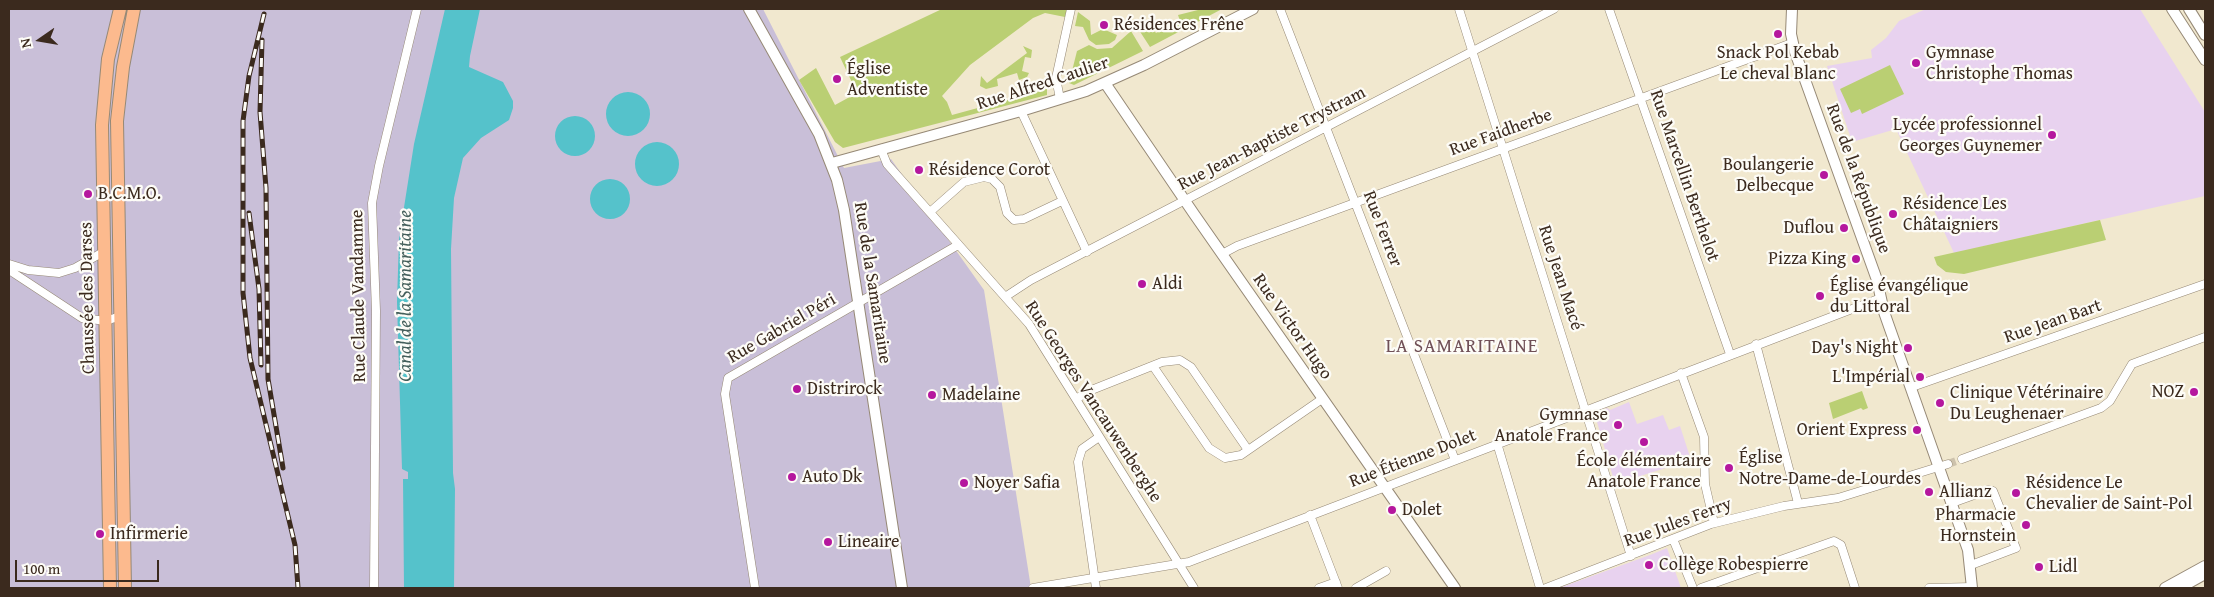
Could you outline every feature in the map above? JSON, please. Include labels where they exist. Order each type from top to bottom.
[{"type":"main road","name":"Chaussée des Darses","points":[[110,588],[103,105],[108,59],[120,9]]},
{"type":"main road","name":"Chaussée des Darses","points":[[126,588],[118,112],[122,67],[134,9]]},
{"type":"street","name":"Rue Claude Vandamme","points":[[374,588],[376,311],[372,203],[417,9]]},
{"type":"street","name":"Rue de la Samaritaine","points":[[749,9],[819,134],[832,162],[844,210],[902,588]]},
{"type":"street","points":[[1060,99],[1056,78],[1071,9]]},
{"type":"street","name":"Rue Alfred Caulier","points":[[832,162],[1021,111],[1105,83],[1253,9]]},
{"type":"street","name":"Rue Ferrer","points":[[1280,9],[1455,460]]},
{"type":"street","name":"Rue Jean Macé","points":[[1459,9],[1631,556]]},
{"type":"street","name":"Rue Jean-Baptiste Trystram","points":[[1005,297],[1031,280],[1554,9]]},
{"type":"street","name":"Rue Marcellin Berthelot","points":[[1609,9],[1730,354]]},
{"type":"street","name":"Rue de la République","points":[[1792,9],[1792,44],[1877,280],[1881,298],[1912,388],[1944,465],[1952,503],[1968,550],[1972,588]]},
{"type":"street","points":[[2172,9],[2205,60]]},
{"type":"street","points":[[2188,9],[2205,35]]},
{"type":"street","name":"Rue Faidherbe","points":[[1222,254],[1236,246],[1792,44]]},
{"type":"street","name":"Rue Victor Hugo","points":[[1105,83],[1322,399],[1455,588]]},
{"type":"street","points":[[1021,111],[1087,252]]},
{"type":"street","name":"Rue Georges Vancauwenberghe","points":[[882,149],[887,164],[1029,324],[1194,588]]},
{"type":"street","points":[[930,212],[964,182],[984,178],[992,179],[1000,187],[1007,213],[1014,220],[1024,218],[1062,201]]},
{"type":"street","name":"Rue Gabriel Péri","points":[[755,588],[725,394],[727,380],[734,373],[958,244]]},
{"type":"street","points":[[9,264],[28,270],[58,273],[75,268],[105,250]]},
{"type":"street","points":[[9,270],[78,316],[106,321],[120,316]]},
{"type":"street","name":"Rue Jean Bart","points":[[1912,388],[2205,284]]},
{"type":"street","name":"Rue Étienne Dolet","points":[[1033,588],[1180,565],[1681,372],[1881,298]]},
{"type":"street","points":[[1962,459],[2100,408],[2110,401],[2132,364],[2205,337]]},
{"type":"street","points":[[1756,344],[1798,503]]},
{"type":"street","points":[[1076,399],[1089,391],[1173,359],[1189,364],[1248,450]]},
{"type":"street","points":[[1153,366],[1211,451],[1219,456],[1230,458],[1248,450],[1322,399]]},
{"type":"street","points":[[1681,372],[1704,437],[1705,484],[1714,523]]},
{"type":"street","points":[[1096,588],[1078,462],[1082,449],[1099,438]]},
{"type":"street","points":[[1497,443],[1540,588]]},
{"type":"street","name":"Rue Jules Ferry","points":[[1546,588],[1714,523],[1798,503],[1838,498],[1944,465]]},
{"type":"street","points":[[1952,503],[1988,490],[1993,490],[2016,548],[1971,565]]},
{"type":"street","points":[[1310,516],[1337,585],[1319,588]]},
{"type":"street","points":[[1673,539],[1693,588]]},
{"type":"street","points":[[1701,588],[1834,541],[1840,545],[1854,588]]},
{"type":"street","points":[[2165,588],[2205,566]]},
{"type":"street","points":[[1356,588],[1386,571]]},
{"type":"street","points":[[2180,588],[2205,574]]},
{"type":"street","points":[[1929,588],[1972,588]]},
{"type":"shaded area","points":[[9,9],[763,9],[844,168],[891,159],[984,290],[1031,588],[9,588]]},
{"type":"shaded area","name":"Lycée professionnel Georges Guynemer","points":[[1926,9],[2140,9],[2205,112],[2205,196],[1954,253],[1896,129],[1852,142],[1827,66],[1872,58],[1871,50],[1886,38],[1899,21]]},
{"type":"shaded area","name":"École élémentaire Anatole France","points":[[1629,402],[1637,424],[1663,415],[1669,430],[1680,426],[1691,460],[1615,484],[1595,415],[1597,412],[1607,408],[1610,410]]},
{"type":"shaded area","name":"Collège Robespierre","points":[[1667,548],[1681,588],[1559,588],[1650,555]]},
{"type":"green space","points":[[942,9],[1067,9],[1065,17],[1045,13],[1033,18],[970,65],[942,96],[947,102],[952,115],[1040,91],[1039,85],[1043,83],[1047,84],[1047,95],[843,148],[835,142],[799,80],[816,68],[835,105],[857,93],[840,57]]},
{"type":"green space","points":[[1202,9],[1222,9],[1150,47],[1137,27],[1147,22],[1156,33],[1180,21],[1178,15]]},
{"type":"green space","points":[[1078,12],[1090,21],[1091,35],[1103,29],[1117,35],[1115,40],[1109,44],[1096,45],[1089,40],[1083,27],[1075,26]]},
{"type":"green space","points":[[1131,31],[1143,51],[1074,85],[1069,83],[1077,51],[1089,45],[1097,49],[1112,48]]},
{"type":"green space","points":[[1023,46],[1032,50],[1031,58],[1025,57],[1022,71],[1029,73],[1027,77],[1019,80],[1017,73],[997,79],[998,86],[986,89],[980,86],[981,76],[987,83],[1027,53]]},
{"type":"green space","points":[[1890,65],[1904,94],[1862,114],[1860,109],[1851,113],[1840,89]]},
{"type":"green space","points":[[2100,220],[2106,240],[1964,274],[1946,272],[1937,265],[1934,257]]},
{"type":"green space","points":[[1862,391],[1868,408],[1863,410],[1861,408],[1833,419],[1829,403]]},
{"type":"water","name":"Canal de la Samaritaine","points":[[445,9],[480,9],[469,67],[503,82],[513,101],[513,108],[509,120],[481,138],[463,158],[454,198],[451,249],[453,473],[455,489],[454,588],[404,588],[403,479],[408,479],[408,472],[402,469],[397,302],[399,239],[414,144]]},
{"type":"water","points":[[628,92],[640,96],[646,102],[650,114],[646,126],[640,132],[628,136],[616,132],[610,126],[606,114],[610,102],[616,96]]},
{"type":"water","points":[[579,116],[586,119],[592,125],[595,136],[594,144],[586,153],[579,156],[571,156],[564,153],[556,144],[555,132],[558,125],[567,117]]},
{"type":"water","points":[[657,142],[669,146],[675,152],[679,164],[675,176],[669,182],[657,186],[645,182],[639,176],[635,164],[639,152],[645,146]]},
{"type":"water","points":[[614,179],[621,182],[627,188],[630,199],[629,207],[621,216],[614,219],[606,219],[599,216],[591,207],[590,195],[593,188],[602,180]]},
{"type":"tunnel","points":[[1948,464],[1962,459]]},
{"type":"railway","points":[[264,14],[249,76],[243,121],[243,293],[250,358],[295,545],[298,588]]},
{"type":"railway","points":[[262,40],[260,112],[266,188],[268,379],[283,468]]},
{"type":"railway","points":[[249,213],[259,289],[261,365]]},
{"type":"place","name":"Résidences Frêne","points":[[1104,25]]},
{"type":"place","name":"Snack Pol Kebab Le cheval Blanc","points":[[1778,34]]},
{"type":"place","name":"Gymnase Christophe Thomas","points":[[1916,63]]},
{"type":"place","name":"Église Adventiste","points":[[837,79]]},
{"type":"place","name":"Lycée professionnel Georges Guynemer","points":[[2052,135]]},
{"type":"place","name":"Résidence Corot","points":[[919,170]]},
{"type":"place","name":"Boulangerie Delbecque","points":[[1824,175]]},
{"type":"place","name":"B.C.M.O.","points":[[88,194]]},
{"type":"place","name":"Résidence Les Châtaigniers","points":[[1893,214]]},
{"type":"place","name":"Duflou","points":[[1844,228]]},
{"type":"place","name":"Pizza King","points":[[1856,259]]},
{"type":"place","name":"Aldi","points":[[1142,284]]},
{"type":"place","name":"Église évangélique du Littoral","points":[[1820,296]]},
{"type":"place","name":"Day's Night","points":[[1908,348]]},
{"type":"place","name":"L'Impérial","points":[[1920,377]]},
{"type":"place","name":"Distrirock","points":[[797,389]]},
{"type":"place","name":"NOZ","points":[[2194,392]]},
{"type":"place","name":"Madelaine","points":[[932,395]]},
{"type":"place","name":"Clinique Vétérinaire Du Leughenaer","points":[[1940,403]]},
{"type":"place","name":"Gymnase Anatole France","points":[[1618,425]]},
{"type":"place","name":"Orient Express","points":[[1917,430]]},
{"type":"place","name":"École élémentaire Anatole France","points":[[1644,442]]},
{"type":"place","name":"Église Notre-Dame-de-Lourdes","points":[[1729,468]]},
{"type":"place","name":"Auto Dk","points":[[792,477]]},
{"type":"place","name":"Noyer Safia","points":[[964,483]]},
{"type":"place","name":"Allianz","points":[[1929,492]]},
{"type":"place","name":"Résidence Le Chevalier de Saint-Pol","points":[[2016,493]]},
{"type":"place","name":"Dolet","points":[[1392,510]]},
{"type":"place","name":"Pharmacie Hornstein","points":[[2026,525]]},
{"type":"place","name":"Infirmerie","points":[[100,534]]},
{"type":"place","name":"Lineaire","points":[[828,542]]},
{"type":"place","name":"Collège Robespierre","points":[[1649,565]]},
{"type":"place","name":"Lidl","points":[[2039,567]]},
{"type":"district","name":"LA SAMARITAINE","points":[[1462,347]]}]
